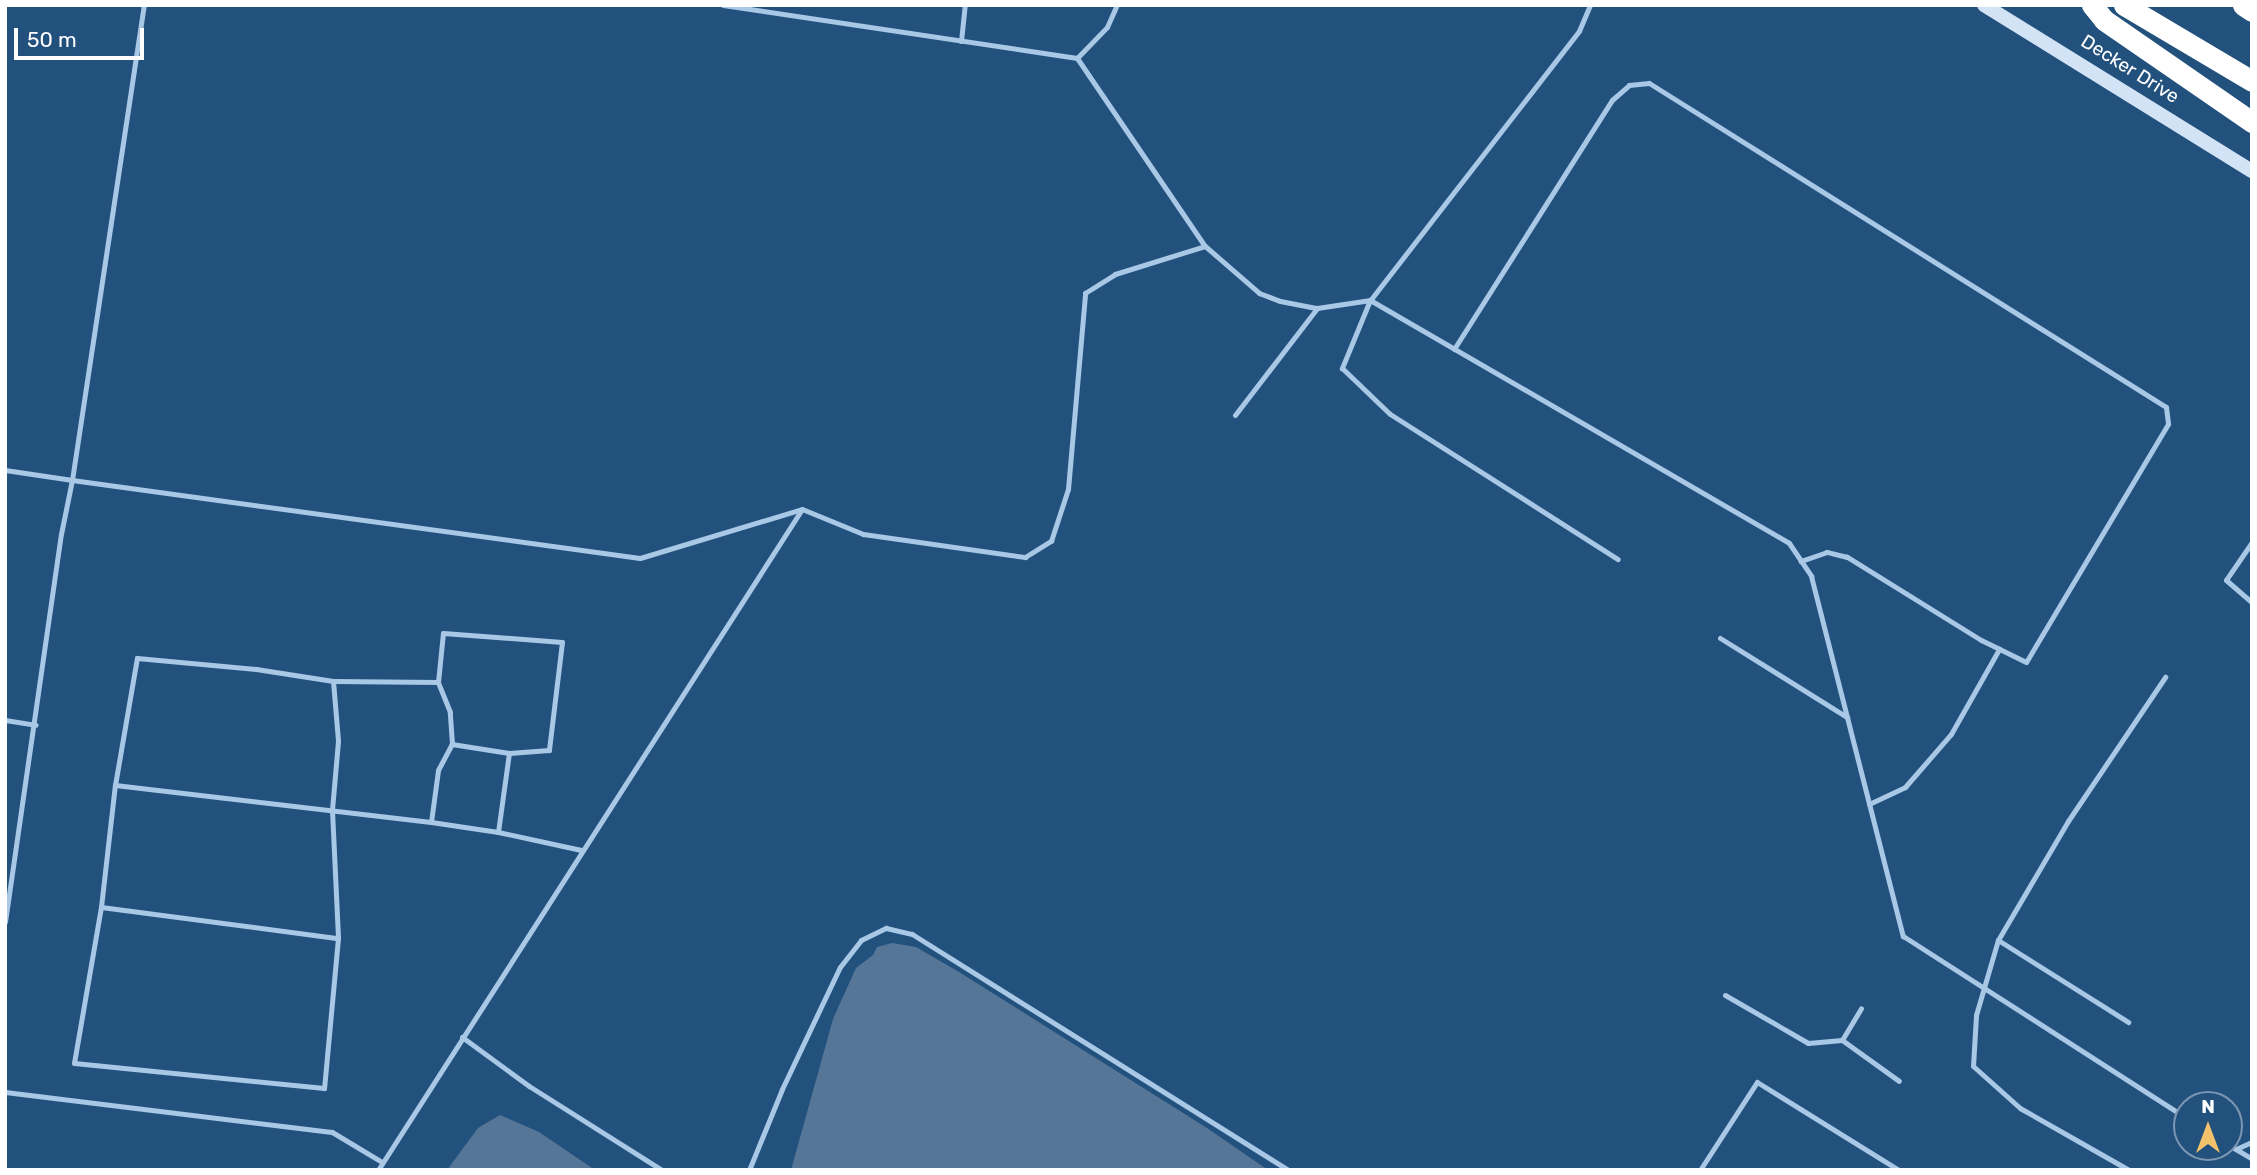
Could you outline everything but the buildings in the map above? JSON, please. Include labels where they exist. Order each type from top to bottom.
[{"type":"highway","points":[[2092,5],[2104,20],[2252,121]]},
{"type":"highway","points":[[2124,5],[2252,81]]},
{"type":"highway","points":[[2243,5],[2252,11]]},
{"type":"main road","name":"Decker Drive","points":[[1984,5],[2252,171]]},
{"type":"lane","points":[[5,922],[36,725],[61,534],[72,480],[144,5]]},
{"type":"lane","points":[[723,5],[1077,58],[1205,246],[1259,293],[1280,301],[1317,308],[1370,300],[1789,542],[1811,576],[1903,936],[2173,1109]]},
{"type":"lane","points":[[961,41],[965,5]]},
{"type":"lane","points":[[1077,58],[1107,27],[1117,5]]},
{"type":"lane","points":[[1590,5],[1579,31],[1370,300],[1342,368],[1390,414],[1618,559]]},
{"type":"lane","points":[[1454,349],[1612,100],[1629,85],[1649,83],[2166,407],[2168,424],[2026,662],[1999,649],[1847,557],[1828,552],[1801,561]]},
{"type":"lane","points":[[5,470],[640,558],[802,509],[863,534],[1025,557],[1051,541],[1068,489],[1085,293],[1115,274],[1205,246]]},
{"type":"lane","points":[[1235,415],[1317,308]]},
{"type":"lane","points":[[378,1170],[802,509]]},
{"type":"lane","points":[[2252,542],[2227,580],[2252,603]]},
{"type":"lane","points":[[431,822],[438,771],[452,744],[450,712],[438,682],[443,633],[562,642],[550,750],[509,753],[452,744]]},
{"type":"lane","points":[[1720,638],[1847,718]]},
{"type":"lane","points":[[1869,804],[1905,787],[1951,734],[1999,649]]},
{"type":"lane","points":[[333,681],[338,741],[332,810],[338,938],[324,1088],[74,1063],[101,907],[115,785],[137,658],[256,669],[333,681],[438,682]]},
{"type":"lane","points":[[2129,1170],[2020,1108],[1973,1066],[1976,1015],[1998,940],[2078,805],[2165,677]]},
{"type":"lane","points":[[5,720],[36,725]]},
{"type":"lane","points":[[498,832],[509,753]]},
{"type":"lane","points":[[115,785],[431,822],[498,832],[581,850]]},
{"type":"lane","points":[[101,907],[338,938]]},
{"type":"lane","points":[[749,1170],[782,1089],[840,967],[861,940],[886,928],[912,934],[1288,1170]]},
{"type":"lane","points":[[1998,940],[2127,1022]]},
{"type":"lane","points":[[1725,995],[1808,1043],[1842,1040],[1899,1081]]},
{"type":"lane","points":[[1842,1040],[1861,1009]]},
{"type":"lane","points":[[462,1037],[529,1086],[662,1170]]},
{"type":"lane","points":[[1700,1170],[1757,1082],[1899,1170]]},
{"type":"lane","points":[[5,1092],[332,1132],[382,1162]]},
{"type":"water","points":[[892,943],[916,947],[959,972],[1207,1128],[1268,1170],[791,1170],[833,1019],[856,968],[873,955],[877,947]]},
{"type":"water","points":[[500,1115],[539,1132],[595,1170],[447,1170],[478,1128]]}]
